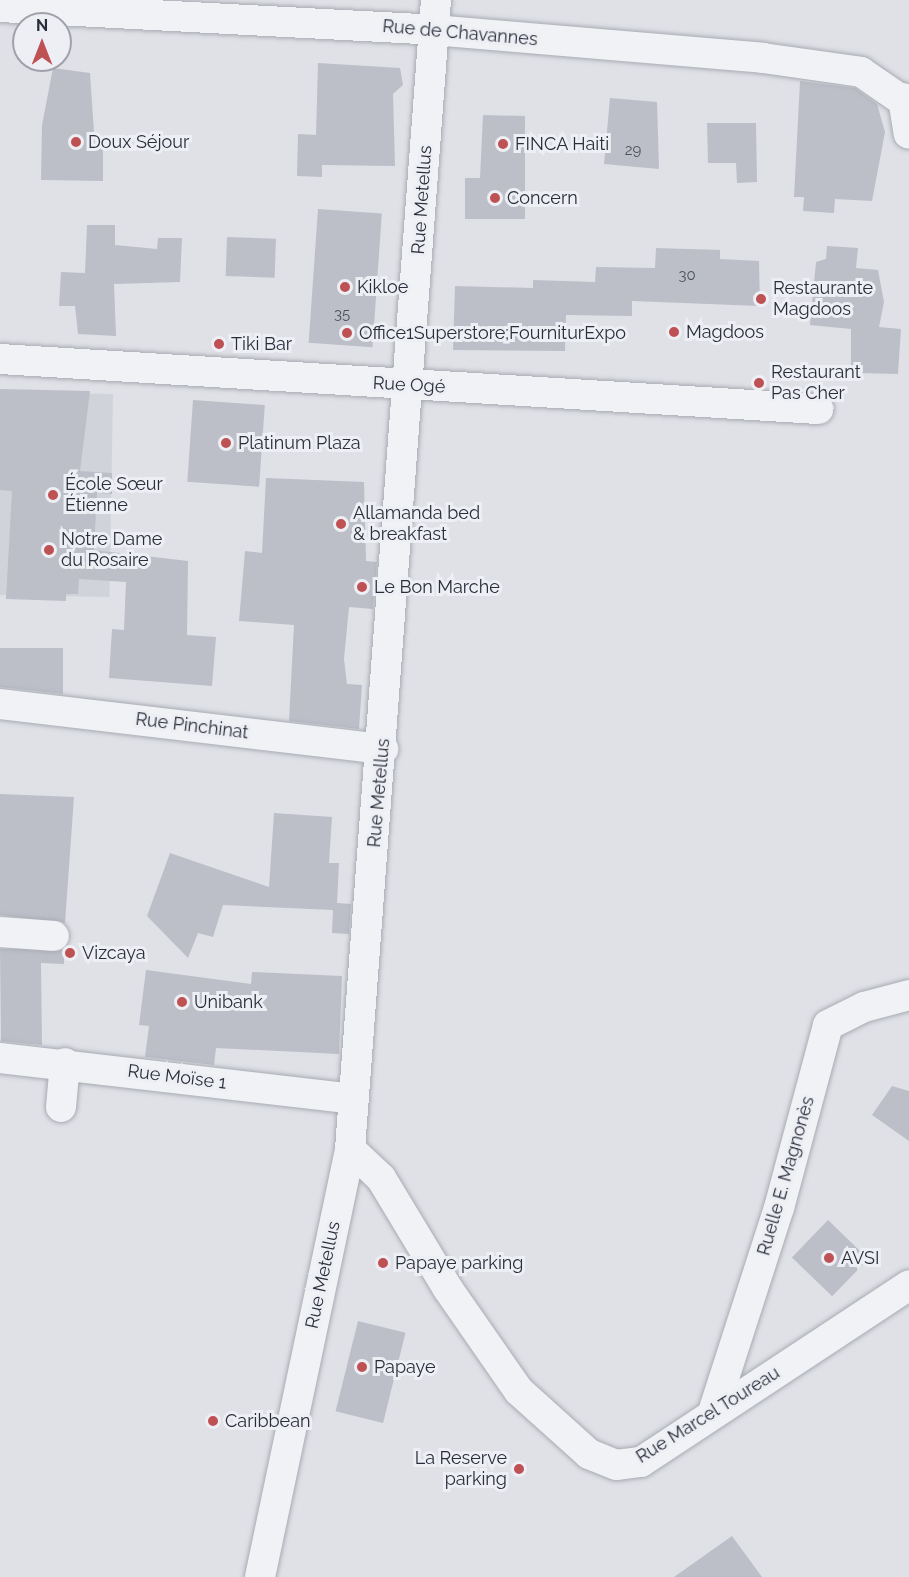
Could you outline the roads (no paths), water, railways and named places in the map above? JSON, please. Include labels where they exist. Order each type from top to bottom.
[{"type":"street","name":"Rue Metellus","points":[[260,1577],[350,1149],[383,748],[436,0]]},
{"type":"street","name":"Rue de Chavannes","points":[[2,12],[305,11],[433,30],[861,72],[906,101]]},
{"type":"street","points":[[906,101],[909,134]]},
{"type":"street","name":"Rue Ogé","points":[[0,359],[818,409]]},
{"type":"street","name":"Rue Pinchinat","points":[[0,704],[383,748]]},
{"type":"street","points":[[0,932],[54,936]]},
{"type":"street","name":"Ruelle E. Magnonès","points":[[714,1409],[779,1208],[828,1025],[864,1007],[909,995]]},
{"type":"street","name":"Rue Moïse 1","points":[[0,1058],[354,1099]]},
{"type":"street","points":[[61,1107],[65,1064]]},
{"type":"street","name":"Rue Marcel Toureau","points":[[350,1149],[381,1178],[448,1289],[519,1391],[589,1454],[616,1465],[640,1462],[714,1409],[909,1286]]},
{"type":"place","name":"Doux Séjour","points":[[76,142]]},
{"type":"place","name":"FINCA Haiti","points":[[503,144]]},
{"type":"place","name":"Concern","points":[[495,198]]},
{"type":"place","name":"Kikloe","points":[[345,287]]},
{"type":"place","name":"Restaurante Magdoos","points":[[761,299]]},
{"type":"place","name":"Magdoos","points":[[674,332]]},
{"type":"place","name":"Office1Superstore;FourniturExpo","points":[[347,333]]},
{"type":"place","name":"Tiki Bar","points":[[219,344]]},
{"type":"place","name":"Restaurant Pas Cher","points":[[759,383]]},
{"type":"place","name":"Platinum Plaza","points":[[226,443]]},
{"type":"place","name":"École Sœur Étienne","points":[[53,495]]},
{"type":"place","name":"Allamanda bed & breakfast","points":[[341,524]]},
{"type":"place","name":"Notre Dame du Rosaire","points":[[49,550]]},
{"type":"place","name":"Le Bon Marche","points":[[362,587]]},
{"type":"place","name":"Vizcaya","points":[[70,953]]},
{"type":"place","name":"Unibank","points":[[182,1002]]},
{"type":"place","name":"AVSI","points":[[829,1258]]},
{"type":"place","name":"Papaye parking","points":[[383,1263]]},
{"type":"place","name":"Papaye","points":[[362,1367]]},
{"type":"place","name":"Caribbean","points":[[213,1421]]},
{"type":"place","name":"La Reserve parking","points":[[519,1469]]}]
